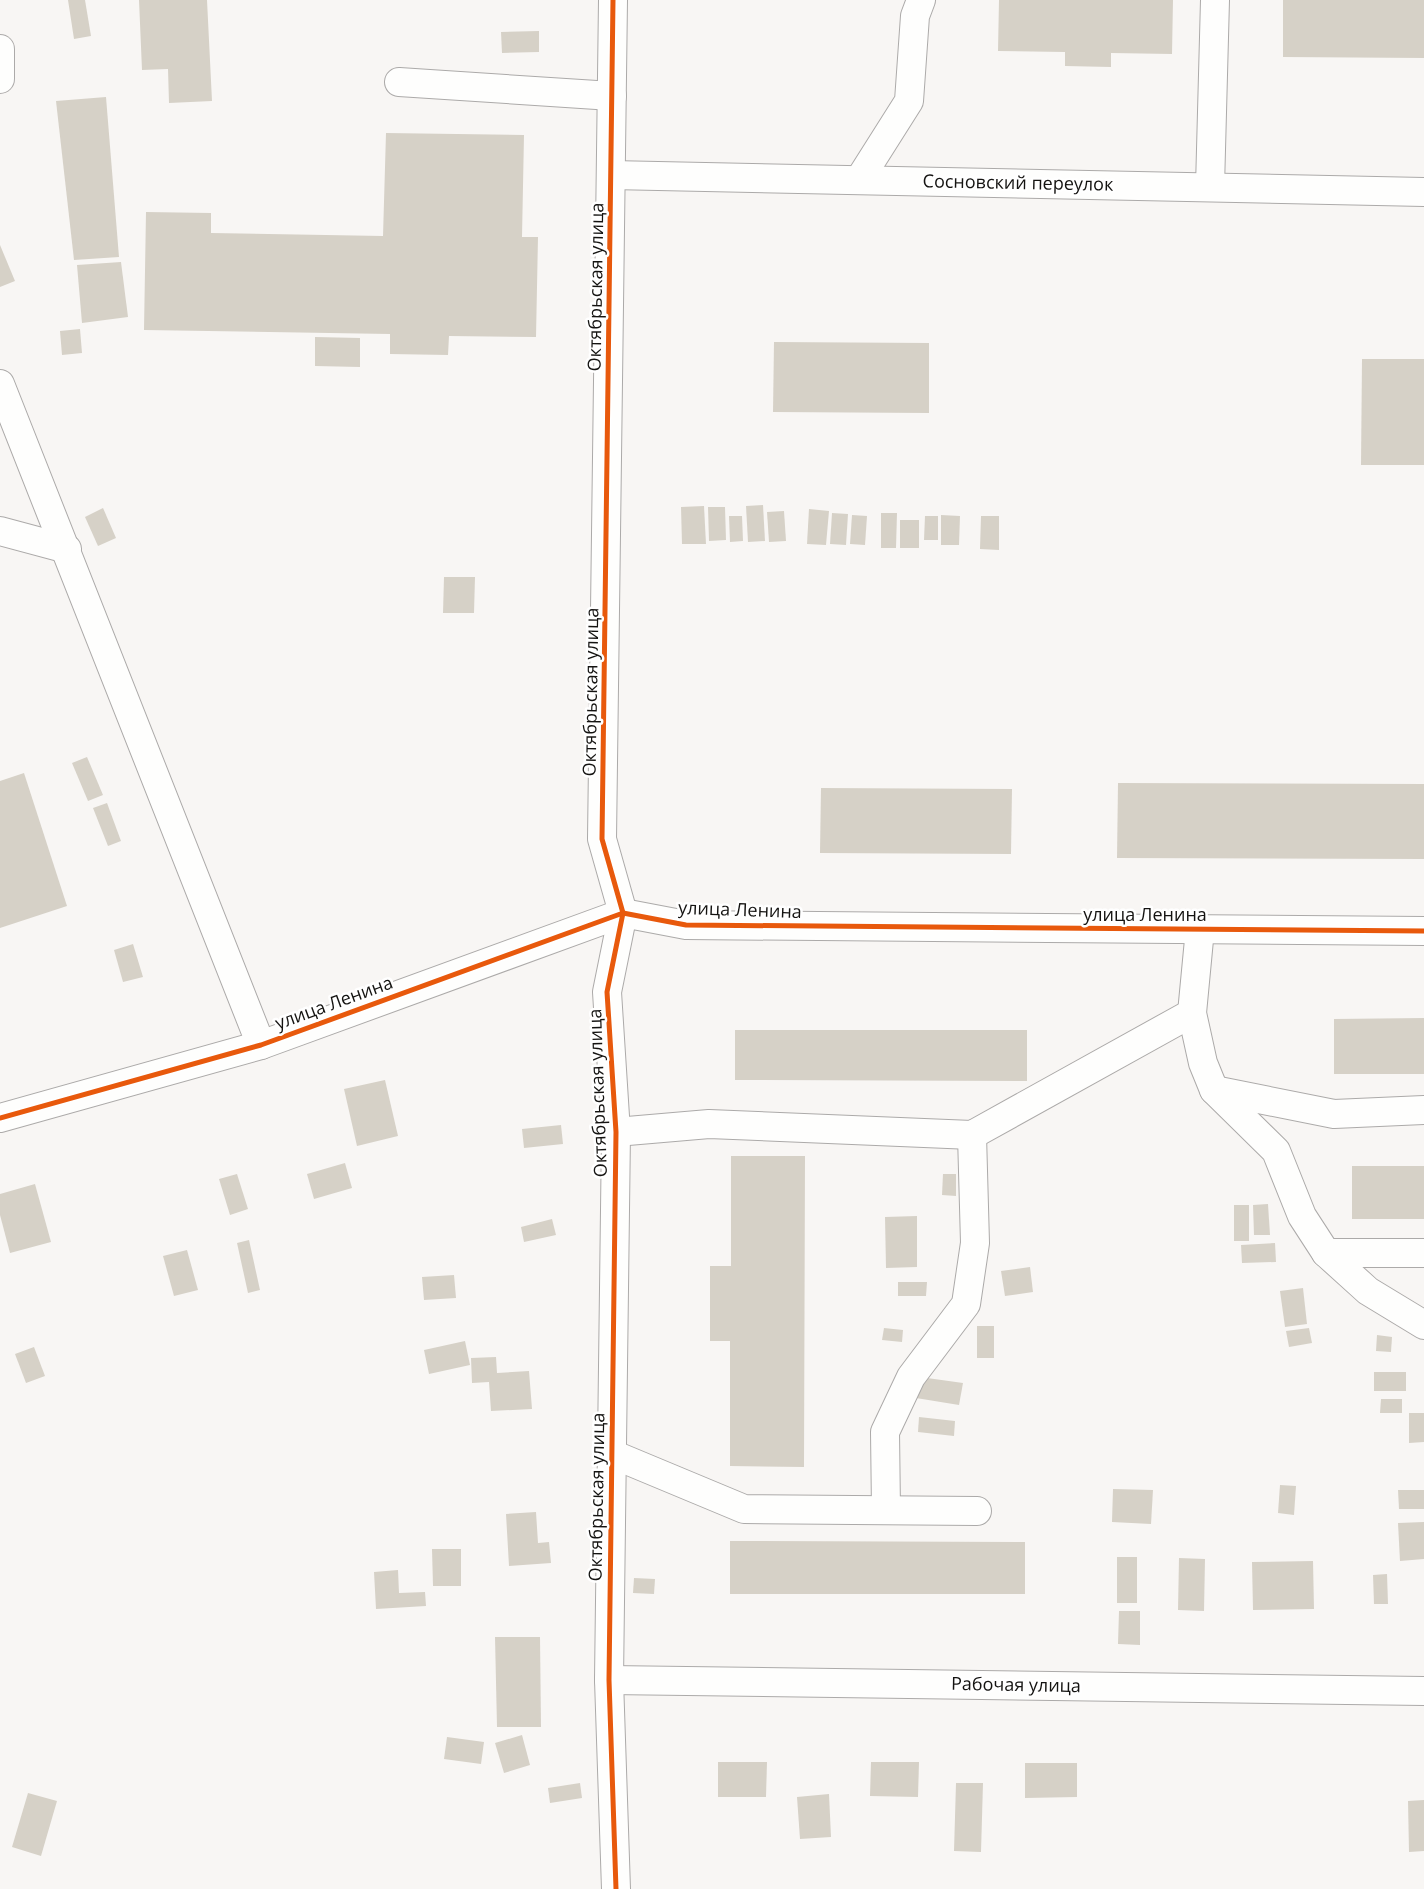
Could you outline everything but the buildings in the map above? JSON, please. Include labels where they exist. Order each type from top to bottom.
[{"type":"street","name":"Октябрьская улица","points":[[613,0],[602,839],[623,913],[608,992],[616,1132],[609,1680],[616,1889]]},
{"type":"street","points":[[860,180],[909,101],[915,16],[922,0]]},
{"type":"street","points":[[1210,187],[1215,0]]},
{"type":"street","points":[[0,49],[0,79]]},
{"type":"street","points":[[398,82],[612,96]]},
{"type":"street","name":"Сосновский переулок","points":[[611,175],[1424,192]]},
{"type":"street","points":[[0,384],[67,549],[260,1045]]},
{"type":"street","points":[[0,532],[67,549]]},
{"type":"street","name":"улица Ленина","points":[[0,1118],[260,1045],[623,913],[686,925],[1424,930]]},
{"type":"street","points":[[1200,929],[1192,1013],[1203,1063],[1214,1090],[1276,1151],[1302,1216],[1326,1252],[1368,1291],[1424,1325]]},
{"type":"street","points":[[616,1132],[709,1124],[972,1135],[1192,1013]]},
{"type":"street","points":[[1214,1090],[1334,1114],[1424,1110]]},
{"type":"street","points":[[886,1510],[885,1432],[910,1376],[966,1304],[975,1243],[972,1135]]},
{"type":"street","points":[[1326,1252],[1424,1253]]},
{"type":"street","points":[[612,1454],[744,1509],[977,1511]]},
{"type":"street","name":"Рабочая улица","points":[[609,1680],[1424,1691]]},
{"type":"cycle path","points":[[613,0],[602,839],[623,913],[607,992],[616,1132],[609,1680],[616,1889]]},
{"type":"cycle path","points":[[0,1118],[261,1045],[623,913],[686,925],[1424,931]]}]
